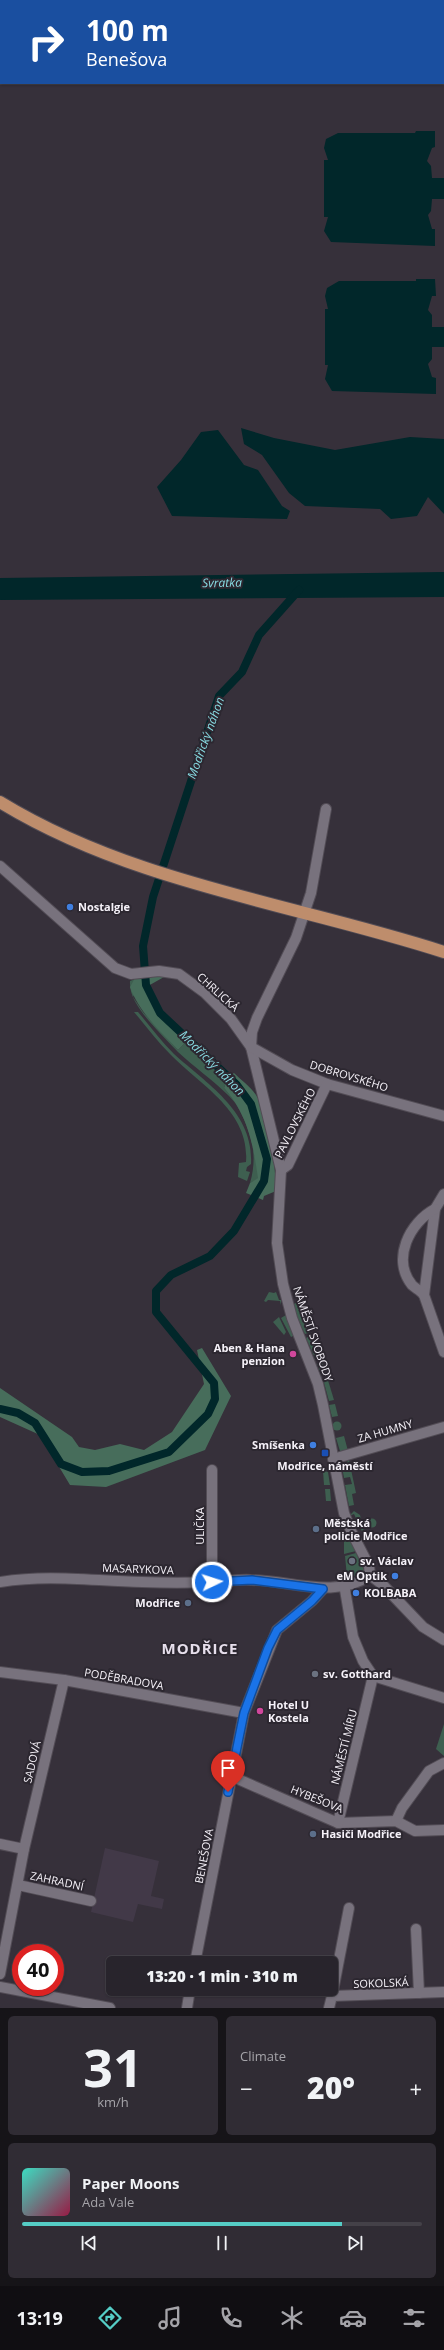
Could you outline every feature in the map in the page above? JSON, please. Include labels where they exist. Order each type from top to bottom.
[{"type":"main road","points":[[0,802],[65,837],[145,867],[444,952]]},
{"type":"street","points":[[251,1047],[252,1032],[257,1018],[296,938],[311,893],[326,809]]},
{"type":"street","name":"CHRLICKÁ","points":[[0,866],[106,961],[126,973],[137,974],[158,971],[179,974],[206,993],[231,1018],[251,1047]]},
{"type":"street","name":"DOBROVSKÉHO","points":[[251,1047],[292,1070],[327,1084],[444,1116]]},
{"type":"street","name":"NÁMĚSTÍ SVOBODY","points":[[251,1047],[281,1170],[277,1243],[283,1284],[292,1318],[318,1384],[344,1513],[351,1531],[369,1566],[370,1575]]},
{"type":"street","name":"PAVLOVSKÉHO","points":[[281,1170],[288,1165],[327,1084]]},
{"type":"street","points":[[444,1194],[436,1210],[424,1295],[444,1352]]},
{"type":"street","points":[[424,1295],[412,1285],[407,1275],[403,1253],[408,1238],[423,1216],[436,1210]]},
{"type":"street","name":"ZA HUMNY","points":[[333,1459],[444,1427]]},
{"type":"street","name":"ULIČKA","points":[[212,1470],[212,1582]]},
{"type":"street","points":[[323,1589],[363,1580],[370,1575],[383,1585],[423,1627],[444,1640]]},
{"type":"street","name":"MASARYKOVA","points":[[0,1582],[53,1577],[141,1582],[212,1582],[252,1580],[323,1589]]},
{"type":"street","points":[[344,1584],[353,1637],[363,1661],[373,1676],[444,1698]]},
{"type":"street","name":"BENEŠOVA","points":[[196,1956],[244,1713],[277,1630],[312,1601],[323,1589]]},
{"type":"street","name":"PODĚBRADOVA","points":[[0,1672],[64,1680],[244,1713]]},
{"type":"street","name":"NÁMĚSTÍ MÍRU","points":[[338,1823],[373,1676]]},
{"type":"street","name":"SADOVÁ","points":[[0,1974],[24,1849],[64,1680]]},
{"type":"street","points":[[396,1821],[402,1808],[429,1771],[444,1763]]},
{"type":"street","name":"HYBEŠOVA","points":[[232,1776],[338,1823],[396,1821],[415,1831],[444,1830]]},
{"type":"street","points":[[0,1844],[24,1849]]},
{"type":"street","name":"ZAHRADNÍ","points":[[18,1885],[91,1901]]},
{"type":"street","points":[[338,1965],[349,1908]]},
{"type":"street","name":"SOKOLSKÁ","points":[[416,1929],[420,1993]]},
{"type":"street","points":[[0,1987],[110,2008]]},
{"type":"street","name":"SOKOLSKÁ","points":[[338,1996],[444,1992]]},
{"type":"street","points":[[187,2008],[189,1996]]},
{"type":"street","points":[[329,2008],[332,1996]]},
{"type":"shaded area","points":[[158,973],[164,977],[148,986],[161,1012],[230,1076],[234,1073],[245,1083],[254,1092],[261,1104],[271,1142],[275,1169],[276,1191],[264,1196],[263,1200],[246,1193],[250,1183],[258,1178],[256,1165],[244,1119],[232,1098],[224,1088],[228,1078],[187,1041],[178,1050],[144,1013],[134,996],[130,987],[135,978]]},
{"type":"shaded area","points":[[143,976],[133,997],[130,981]]},
{"type":"shaded area","points":[[133,997],[143,1012],[178,1050],[187,1041],[228,1078],[224,1088],[236,1104],[223,1090],[178,1052],[152,1025],[142,1012]]},
{"type":"shaded area","points":[[134,1012],[138,1012],[174,1054],[214,1088],[237,1114],[245,1129],[250,1146],[251,1164],[247,1167],[246,1171],[250,1172],[247,1181],[238,1177],[239,1163],[246,1162],[245,1144],[240,1128],[232,1114],[221,1100],[165,1049]]},
{"type":"shaded area","points":[[236,1104],[248,1126],[253,1147],[244,1119]]},
{"type":"shaded area","points":[[253,1147],[259,1178],[250,1183],[254,1160]]},
{"type":"shaded area","points":[[269,1292],[276,1292],[279,1300],[281,1300],[281,1305],[280,1301],[264,1301]]},
{"type":"shaded area","points":[[296,1303],[310,1332],[305,1334],[292,1308],[292,1305]]},
{"type":"shaded area","points":[[286,1315],[292,1332],[295,1335],[291,1337],[281,1318]]},
{"type":"shaded area","points":[[279,1317],[286,1332],[284,1335],[273,1322]]},
{"type":"shaded area","points":[[311,1335],[317,1349],[316,1360],[306,1338]]},
{"type":"shaded area","points":[[202,1348],[231,1396],[205,1450],[106,1487],[70,1485],[40,1435],[0,1417],[0,1388],[72,1437],[79,1447],[95,1450],[120,1444],[144,1450],[172,1432],[204,1384],[197,1350]]},
{"type":"shaded area","points":[[322,1362],[326,1374],[322,1376],[317,1364]]},
{"type":"shaded area","points":[[327,1377],[334,1400],[329,1401],[323,1379]]},
{"type":"shaded area","points":[[335,1404],[338,1416],[332,1417],[329,1405]]},
{"type":"shaded area","points":[[337,1421],[342,1426],[337,1431],[332,1426]]},
{"type":"shaded area","points":[[344,1436],[348,1451],[340,1451],[336,1438]]},
{"type":"shaded area","points":[[349,1460],[356,1493],[352,1494],[354,1505],[349,1506],[345,1485],[352,1484],[350,1477],[344,1478],[342,1467]]},
{"type":"shaded area","points":[[323,1471],[328,1472],[330,1485],[324,1485]]},
{"type":"shaded area","points":[[325,1489],[330,1489],[331,1501],[326,1501]]},
{"type":"shaded area","points":[[354,1511],[360,1515],[361,1519],[358,1521],[362,1524],[367,1542],[354,1514],[349,1516]]},
{"type":"shaded area","points":[[372,1518],[377,1523],[372,1528],[367,1523]]},
{"type":"shaded area","points":[[348,1538],[356,1551],[344,1554],[344,1540]]},
{"type":"shaded area","points":[[356,1553],[365,1572],[362,1575],[347,1577],[345,1556]]},
{"type":"shaded area","points":[[444,1724],[444,1756],[436,1749]]},
{"type":"shaded area","points":[[105,1848],[159,1861],[151,1896],[164,1899],[162,1909],[138,1904],[133,1922],[91,1912]]},
{"type":"water","points":[[416,131],[435,131],[435,147],[432,148],[427,161],[431,166],[432,178],[444,178],[444,199],[432,199],[431,211],[428,215],[432,229],[435,229],[435,246],[331,242],[324,231],[328,217],[324,217],[324,160],[328,160],[324,148],[326,139],[338,133],[415,133]]},
{"type":"water","points":[[416,279],[435,279],[436,296],[432,296],[428,310],[432,315],[432,327],[444,327],[444,347],[432,347],[432,359],[428,364],[432,377],[436,378],[436,394],[332,391],[325,379],[328,365],[325,365],[325,309],[328,309],[325,296],[327,288],[339,281],[416,281]]},
{"type":"water","points":[[241,428],[274,438],[335,450],[410,437],[444,439],[444,514],[428,497],[417,516],[391,519],[380,509],[305,506],[289,493],[262,455],[244,444]]},
{"type":"water","points":[[218,430],[244,465],[258,470],[282,506],[290,511],[287,519],[172,516],[157,487],[181,460],[201,432]]},
{"type":"water","name":"Svratka","points":[[444,572],[444,597],[0,600],[0,578]]},
{"type":"waterway","name":"Modřický náhon","points":[[0,1409],[18,1413],[35,1423],[61,1464],[82,1472],[109,1471],[169,1452],[208,1414],[215,1399],[214,1383],[156,1312],[156,1291],[171,1275],[210,1256],[234,1231],[264,1181],[267,1159],[251,1104],[237,1085],[160,1013],[146,985],[143,946],[153,897],[219,696],[242,672],[259,635],[299,590]]},
{"type":"place","name":"Nostalgie","points":[[70,907]]},
{"type":"place","name":"Aben & Hana penzion","points":[[293,1354]]},
{"type":"place","name":"Smíšenka","points":[[313,1445]]},
{"type":"place","name":"Modřice, náměstí","points":[[325,1453]]},
{"type":"place","name":"Městská policie Modřice","points":[[316,1529]]},
{"type":"place","name":"sv. Václav","points":[[352,1561]]},
{"type":"place","name":"eM Optik","points":[[395,1576]]},
{"type":"place","name":"KOLBABA","points":[[356,1593]]},
{"type":"place","name":"Modřice","points":[[188,1603]]},
{"type":"place","name":"sv. Gotthard","points":[[315,1674]]},
{"type":"place","name":"Hotel U Kostela","points":[[260,1711]]},
{"type":"place","name":"Hasiči Modřice","points":[[313,1834]]},
{"type":"district","name":"MODŘICE","points":[[200,1649]]},
{"type":"route","points":[[212,1582],[252,1580],[323,1589],[312,1601],[277,1630],[268,1648],[244,1713],[228,1792]]}]
